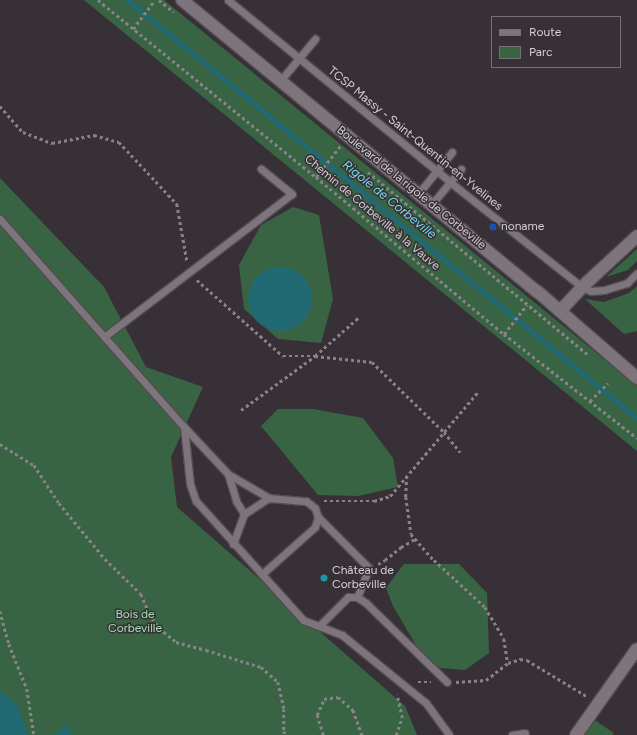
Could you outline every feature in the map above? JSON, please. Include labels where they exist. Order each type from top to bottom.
[{"type":"main road","name":"Boulevard de la rigole de Corbeville","points":[[182,0],[418,194],[637,378]]},
{"type":"main road","points":[[560,312],[587,289],[637,236]]},
{"type":"main road","points":[[576,735],[637,649]]},
{"type":"lane","name":"TCSP Massy - Saint-Quentin-en-Yvelines","points":[[228,0],[450,182],[587,289]]},
{"type":"lane","points":[[280,81],[315,39]]},
{"type":"lane","points":[[418,194],[452,152]]},
{"type":"lane","points":[[104,337],[292,194],[261,169]]},
{"type":"lane","points":[[431,205],[461,169]]},
{"type":"lane","points":[[0,219],[228,474],[269,498],[306,501],[315,508],[318,517],[369,568],[357,597]]},
{"type":"lane","points":[[587,289],[627,283],[637,273]]},
{"type":"lane","points":[[184,426],[190,484],[196,502],[303,620],[342,635],[426,703],[449,735]]},
{"type":"lane","points":[[228,474],[236,501],[244,514]]},
{"type":"lane","points":[[234,544],[244,514],[269,498]]},
{"type":"lane","points":[[262,574],[315,527],[318,517]]},
{"type":"lane","points":[[319,626],[348,597],[357,597],[366,603],[447,682]]},
{"type":"lane","points":[[512,735],[525,733]]},
{"type":"path","name":"Chemin de Corbeville à la Vauve","points":[[98,0],[316,177],[504,334],[637,438]]},
{"type":"path","points":[[133,29],[155,0]]},
{"type":"path","points":[[158,0],[176,15]]},
{"type":"path","points":[[0,106],[23,132],[52,143],[94,135],[119,142],[177,204],[189,272],[283,356],[315,356],[372,362],[444,432],[460,452]]},
{"type":"path","points":[[333,142],[345,152]]},
{"type":"path","points":[[316,177],[332,156]]},
{"type":"path","points":[[363,168],[590,357]]},
{"type":"path","points":[[504,334],[519,314]]},
{"type":"path","points":[[241,410],[315,356],[359,317]]},
{"type":"path","points":[[590,401],[608,383]]},
{"type":"path","points":[[306,501],[374,501],[390,496],[478,392]]},
{"type":"path","points":[[0,444],[34,465],[59,503],[105,559],[141,594],[149,614],[159,628],[176,642],[261,667],[278,682],[284,709],[285,735]]},
{"type":"path","points":[[407,476],[406,497],[411,534],[434,560],[485,607],[504,638],[508,663]]},
{"type":"path","points":[[369,568],[385,560],[401,547],[415,539]]},
{"type":"path","points":[[0,611],[9,644],[27,690],[34,735]]},
{"type":"path","points":[[401,683],[486,680],[508,663],[520,659],[527,660],[574,687],[598,704]]},
{"type":"path","points":[[394,678],[402,718],[396,735]]},
{"type":"path","points":[[323,735],[317,715],[324,699],[338,697],[353,710],[362,735]]},
{"type":"green space","points":[[84,0],[164,0],[637,386],[637,451]]},
{"type":"green space","name":"Bois de Corbeville","points":[[0,178],[104,287],[146,367],[203,387],[171,457],[177,507],[405,706],[417,735],[0,735]]},
{"type":"green space","points":[[293,207],[319,215],[333,299],[321,343],[278,339],[244,309],[239,265],[261,225]]},
{"type":"green space","points":[[637,249],[637,261],[628,270],[606,277]]},
{"type":"green space","points":[[637,286],[637,331],[624,334],[585,299],[604,302],[629,293]]},
{"type":"green space","points":[[278,409],[313,409],[363,418],[393,458],[398,487],[358,496],[318,495],[261,426]]},
{"type":"green space","points":[[404,564],[459,564],[487,593],[489,653],[465,670],[440,668],[424,659],[393,606],[386,588]]},
{"type":"green space","points":[[593,719],[614,733],[612,735],[582,735]]},
{"type":"water","points":[[280,267],[298,273],[306,281],[312,299],[306,317],[298,325],[280,331],[262,325],[254,317],[248,299],[254,281],[262,273]]},
{"type":"water","points":[[0,690],[8,696],[11,701],[16,703],[29,735],[0,735]]},
{"type":"water","points":[[67,724],[72,735],[54,735]]},
{"type":"waterway","name":"Rigole de Corbeville","points":[[128,0],[637,418]]},
{"type":"place","name":"noname","points":[[493,227]]},
{"type":"place","name":"Château de Corbeville","points":[[324,578]]}]
